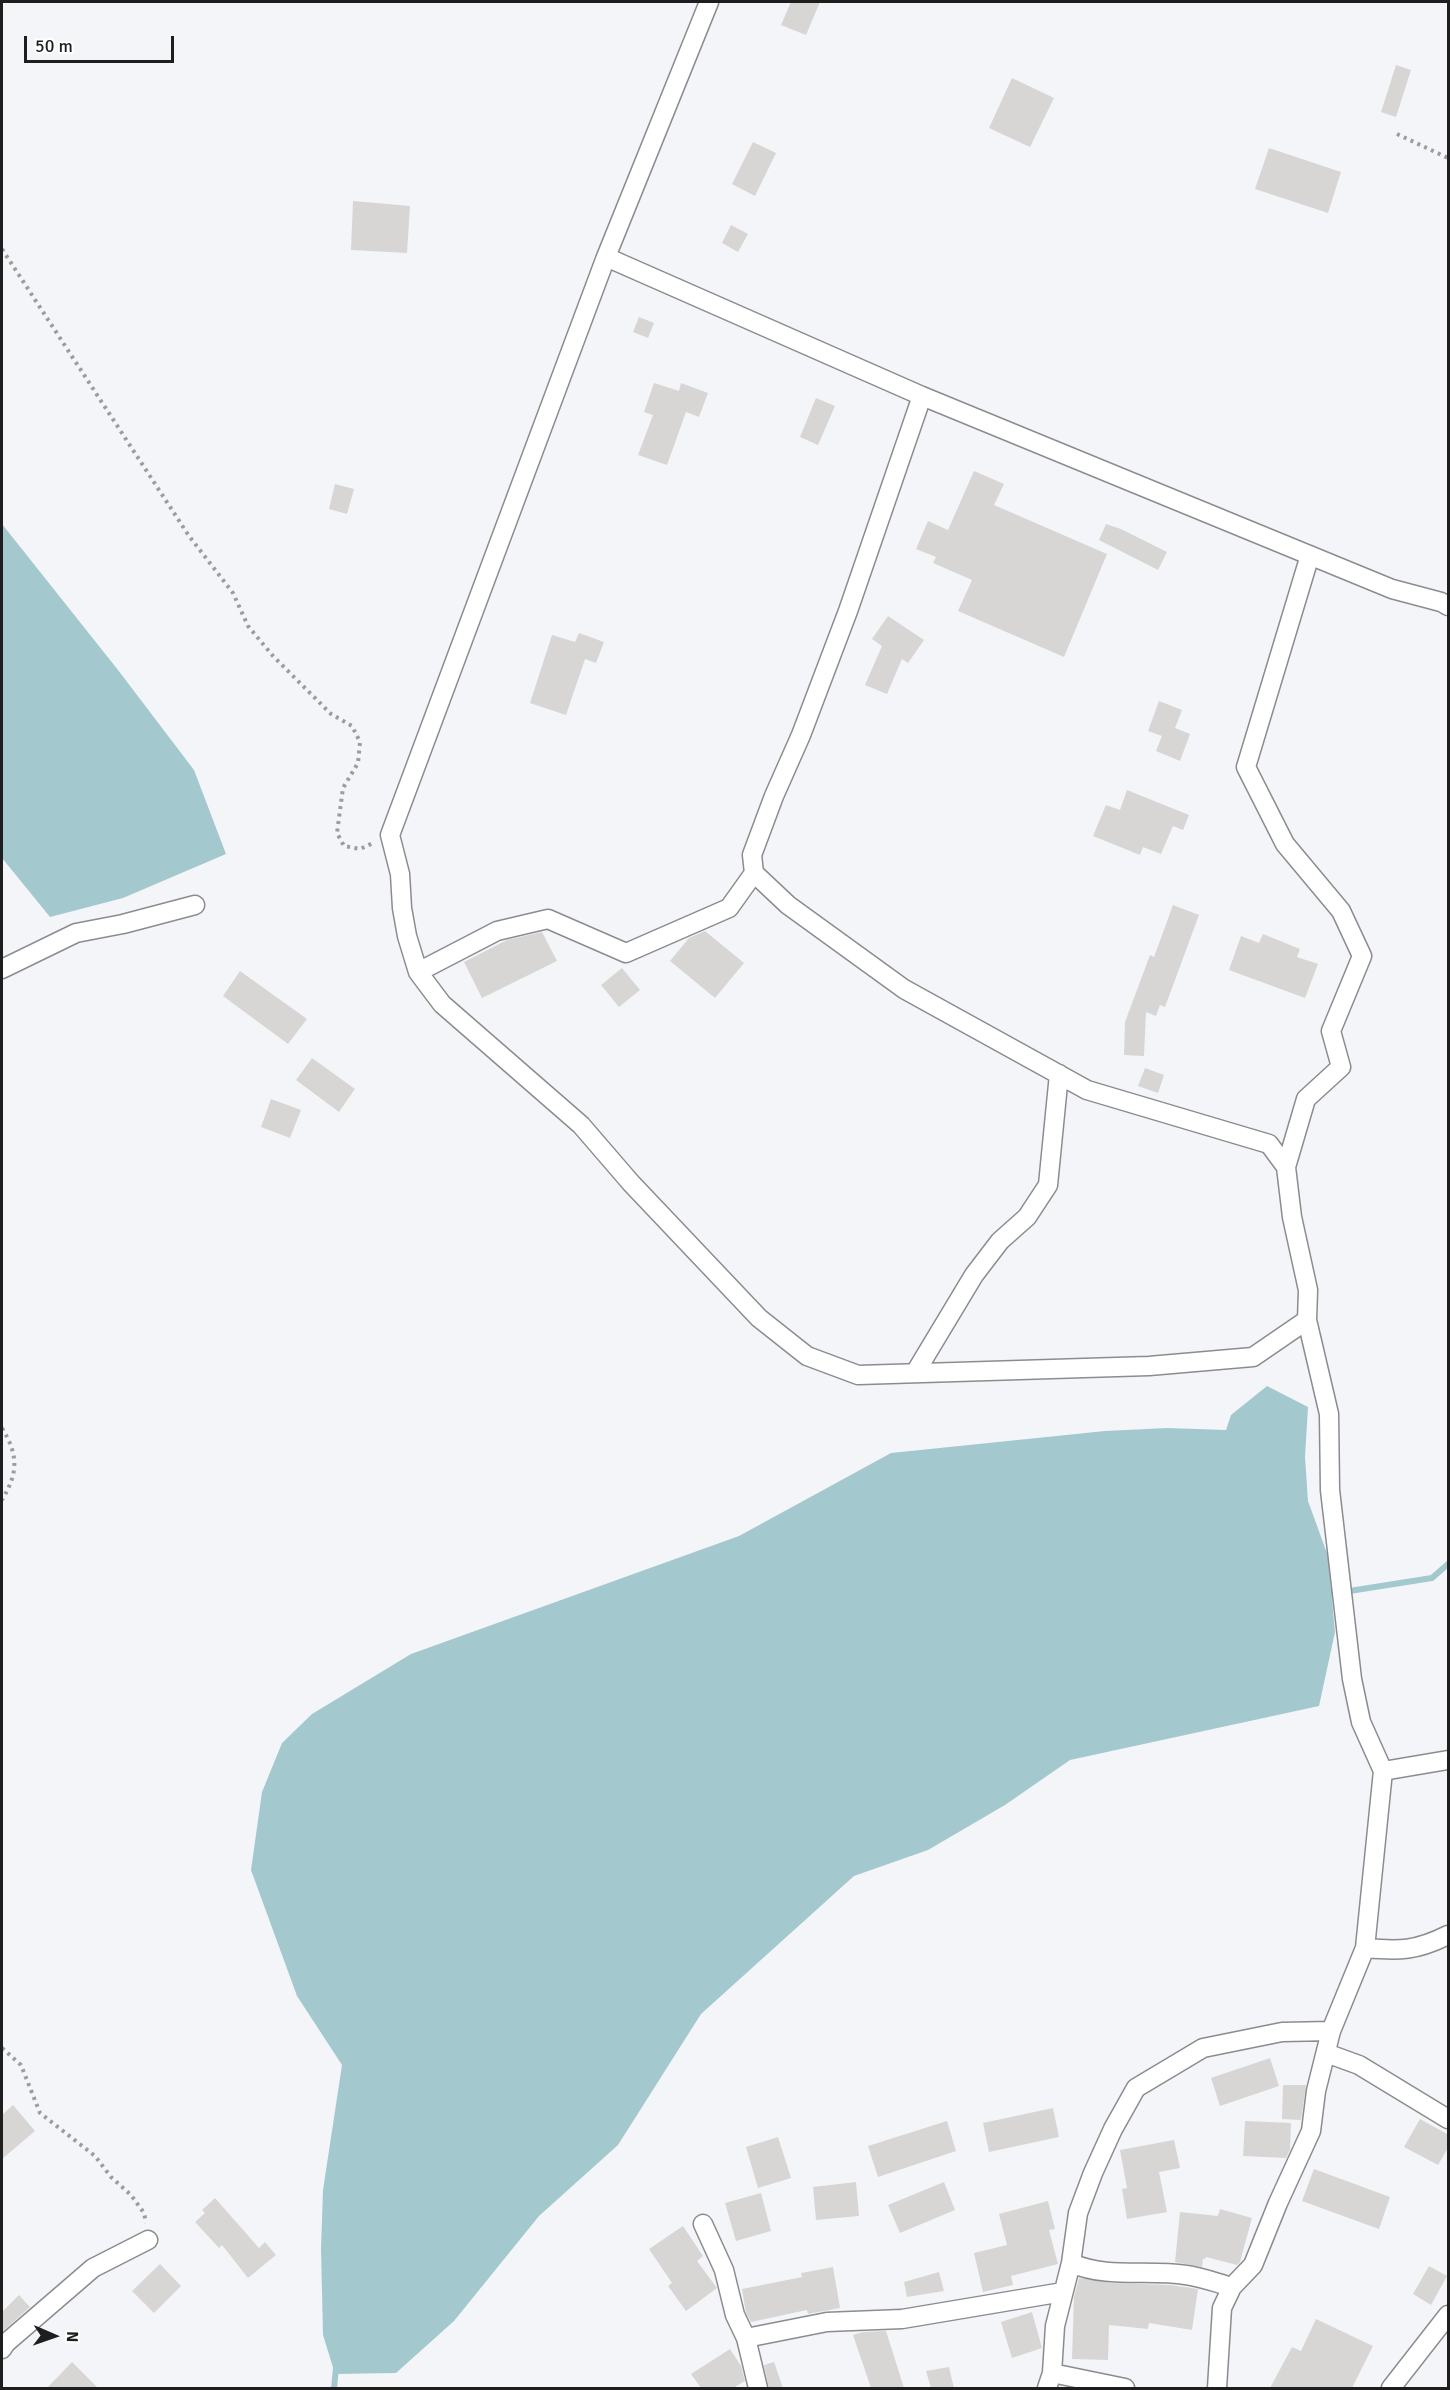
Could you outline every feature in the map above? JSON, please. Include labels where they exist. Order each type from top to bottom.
[{"type":"street","points":[[709,2],[606,257],[390,835],[400,874],[402,908],[407,936],[418,972],[442,1004],[581,1125],[631,1183],[759,1318],[807,1356],[858,1375],[1149,1366],[1253,1357],[1307,1320]]},
{"type":"street","points":[[606,257],[922,396],[1392,589],[1442,602],[1449,606]]},
{"type":"street","points":[[922,396],[848,611],[752,855],[754,873],[788,905],[904,989],[1087,1090],[1269,1144],[1286,1167]]},
{"type":"street","points":[[1217,2388],[1222,2308],[1232,2287],[1252,2265],[1311,2131],[1316,2091],[1331,2031],[1365,1948],[1383,1771],[1361,1722],[1352,1679],[1330,1490],[1329,1414],[1307,1320],[1308,1290],[1292,1217],[1286,1167],[1306,1099],[1341,1067],[1331,1031],[1362,956],[1341,911],[1285,844],[1246,768],[1310,555]]},
{"type":"street","points":[[418,972],[497,931],[548,919],[626,952],[729,908],[754,873]]},
{"type":"street","points":[[2,969],[76,933],[195,906]]},
{"type":"street","points":[[915,1374],[974,1275],[1000,1241],[1027,1217],[1048,1185],[1059,1074]]},
{"type":"street","points":[[1383,1771],[1449,1760]]},
{"type":"street","points":[[1365,1948],[1396,1950],[1425,1947],[1449,1935]]},
{"type":"street","points":[[1125,2388],[1050,2381],[1055,2326],[1071,2263],[1078,2213],[1093,2173],[1136,2088],[1203,2048],[1282,2032],[1331,2031]]},
{"type":"street","points":[[1326,2053],[1359,2065],[1449,2119]]},
{"type":"street","points":[[703,2224],[724,2270],[735,2315],[746,2338],[758,2388]]},
{"type":"street","points":[[2,2349],[6,2343],[93,2268],[148,2240]]},
{"type":"street","points":[[1071,2263],[1088,2270],[1129,2274],[1186,2275],[1232,2287]]},
{"type":"street","points":[[746,2338],[827,2322],[902,2319],[1063,2292]]},
{"type":"street","points":[[1391,2388],[1449,2315]]},
{"type":"path","points":[[1397,134],[1449,158]]},
{"type":"path","points":[[2,249],[189,536],[233,593],[248,626],[273,656],[331,714],[352,726],[360,742],[358,763],[343,789],[337,832],[344,846],[360,849],[390,835]]},
{"type":"path","points":[[2,1428],[13,1446],[13,1481],[2,1500]]},
{"type":"path","points":[[2,2048],[21,2065],[40,2113],[95,2156],[111,2177],[131,2195],[144,2213],[148,2240]]},
{"type":"water","points":[[2,524],[194,770],[226,854],[123,898],[50,917],[2,858]]},
{"type":"water","points":[[1267,1386],[1308,1407],[1305,1457],[1308,1501],[1328,1556],[1335,1632],[1319,1706],[1070,1760],[1005,1805],[928,1850],[854,1876],[701,2014],[618,2145],[539,2216],[454,2321],[396,2373],[335,2374],[323,2335],[321,2249],[323,2190],[342,2065],[297,1996],[251,1870],[262,1792],[282,1743],[312,1714],[411,1654],[739,1536],[891,1453],[1105,1431],[1167,1428],[1226,1430],[1231,1415]]},
{"type":"building","points":[[791,2],[820,2],[806,35],[781,25]]},
{"type":"building","points":[[1396,65],[1411,70],[1396,117],[1381,112]]},
{"type":"building","points":[[1012,78],[1054,98],[1030,147],[989,128]]},
{"type":"building","points":[[753,142],[776,153],[755,196],[732,184]]},
{"type":"building","points":[[1269,148],[1341,172],[1328,213],[1255,189]]},
{"type":"building","points":[[353,201],[410,206],[407,253],[351,250]]},
{"type":"building","points":[[731,225],[748,234],[738,252],[722,243]]},
{"type":"building","points":[[639,317],[654,323],[648,338],[633,332]]},
{"type":"building","points":[[654,383],[679,391],[681,383],[708,393],[699,417],[686,412],[667,465],[638,455],[653,415],[644,412]]},
{"type":"building","points":[[816,398],[835,406],[818,445],[800,437]]},
{"type":"building","points":[[974,471],[1004,484],[994,505],[1107,554],[1064,657],[958,611],[972,580],[933,563],[936,557],[916,549],[928,521],[948,530]]},
{"type":"building","points":[[335,484],[354,489],[347,514],[329,509]]},
{"type":"building","points":[[1106,524],[1167,552],[1158,570],[1099,540]]},
{"type":"building","points":[[888,616],[924,640],[908,663],[902,659],[887,694],[865,685],[882,646],[872,639]]},
{"type":"building","points":[[579,633],[604,642],[596,663],[585,659],[566,715],[530,703],[552,635],[575,642]]},
{"type":"building","points":[[1159,701],[1182,710],[1175,728],[1190,734],[1180,761],[1156,751],[1162,736],[1148,731]]},
{"type":"building","points":[[1127,790],[1189,815],[1183,830],[1173,826],[1161,854],[1143,847],[1140,855],[1093,836],[1106,805],[1120,810]]},
{"type":"building","points":[[1173,905],[1199,915],[1165,1007],[1160,1005],[1156,1016],[1146,1012],[1144,1056],[1124,1055],[1125,1022],[1150,955],[1154,957]]},
{"type":"building","points":[[705,931],[744,963],[715,998],[670,961],[689,938]]},
{"type":"building","points":[[542,932],[557,961],[482,998],[464,962],[507,940]]},
{"type":"building","points":[[1263,934],[1300,949],[1297,957],[1318,964],[1305,998],[1229,970],[1241,936],[1259,943]]},
{"type":"building","points":[[622,968],[640,990],[619,1007],[601,985]]},
{"type":"building","points":[[240,971],[307,1019],[288,1044],[223,996]]},
{"type":"building","points":[[312,1058],[355,1089],[339,1112],[296,1080]]},
{"type":"building","points":[[1145,1068],[1164,1075],[1158,1093],[1138,1086]]},
{"type":"building","points":[[271,1099],[301,1110],[290,1138],[261,1127]]},
{"type":"building","points":[[1270,2058],[1279,2086],[1220,2106],[1211,2078]]},
{"type":"building","points":[[1283,2085],[1306,2085],[1301,2120],[1282,2119]]},
{"type":"building","points":[[13,2105],[35,2131],[2,2159],[2,2115]]},
{"type":"building","points":[[1053,2108],[1059,2137],[989,2152],[983,2123]]},
{"type":"building","points":[[1420,2119],[1449,2135],[1449,2146],[1438,2165],[1404,2147]]},
{"type":"building","points":[[947,2121],[956,2151],[878,2177],[868,2146]]},
{"type":"building","points":[[1245,2121],[1291,2123],[1290,2150],[1286,2158],[1243,2156]]},
{"type":"building","points":[[778,2137],[791,2178],[758,2188],[746,2147]]},
{"type":"building","points":[[1174,2140],[1180,2168],[1159,2172],[1167,2212],[1127,2219],[1122,2189],[1127,2188],[1120,2150]]},
{"type":"building","points":[[1314,2169],[1390,2197],[1379,2229],[1302,2201]]},
{"type":"building","points":[[856,2182],[859,2216],[816,2220],[813,2187]]},
{"type":"building","points":[[944,2182],[955,2210],[900,2233],[888,2205]]},
{"type":"building","points":[[761,2193],[771,2231],[736,2241],[725,2203]]},
{"type":"building","points":[[215,2198],[259,2248],[265,2242],[276,2255],[248,2278],[222,2245],[219,2248],[195,2222],[205,2213],[202,2210]]},
{"type":"building","points":[[1048,2201],[1055,2229],[1049,2230],[1058,2264],[1011,2276],[1013,2285],[983,2292],[974,2253],[1007,2245],[999,2214]]},
{"type":"building","points":[[1220,2209],[1252,2218],[1240,2262],[1237,2265],[1206,2257],[1203,2259],[1202,2267],[1175,2262],[1180,2212],[1218,2216]]},
{"type":"building","points":[[683,2226],[703,2256],[697,2261],[717,2288],[686,2311],[668,2286],[672,2283],[649,2249]]},
{"type":"building","points":[[160,2264],[181,2286],[154,2313],[132,2291]]},
{"type":"building","points":[[1429,2266],[1447,2276],[1431,2305],[1413,2294]]},
{"type":"building","points":[[833,2267],[840,2308],[808,2314],[807,2310],[751,2322],[746,2313],[742,2289],[802,2277],[801,2273]]},
{"type":"building","points":[[939,2272],[944,2291],[907,2297],[904,2282]]},
{"type":"building","points":[[1079,2278],[1112,2283],[1171,2285],[1198,2289],[1192,2330],[1149,2323],[1148,2329],[1109,2325],[1108,2360],[1072,2359],[1074,2297]]},
{"type":"building","points":[[19,2295],[30,2307],[2,2332],[2,2312]]},
{"type":"building","points":[[1032,2312],[1042,2348],[1012,2358],[1001,2322]]},
{"type":"building","points":[[1316,2319],[1373,2346],[1352,2388],[1270,2388],[1292,2347],[1301,2351]]},
{"type":"building","points":[[886,2331],[904,2388],[871,2388],[853,2335]]},
{"type":"building","points":[[730,2349],[741,2366],[745,2381],[733,2388],[701,2388],[691,2374]]},
{"type":"building","points":[[72,2362],[98,2388],[47,2388]]},
{"type":"building","points":[[774,2362],[783,2388],[769,2388],[764,2365]]},
{"type":"building","points":[[949,2367],[954,2388],[931,2388],[926,2371]]},
{"type":"waterway","points":[[1324,1595],[1432,1578],[1448,1564]]},
{"type":"waterway","points":[[334,2388],[336,2368]]}]
